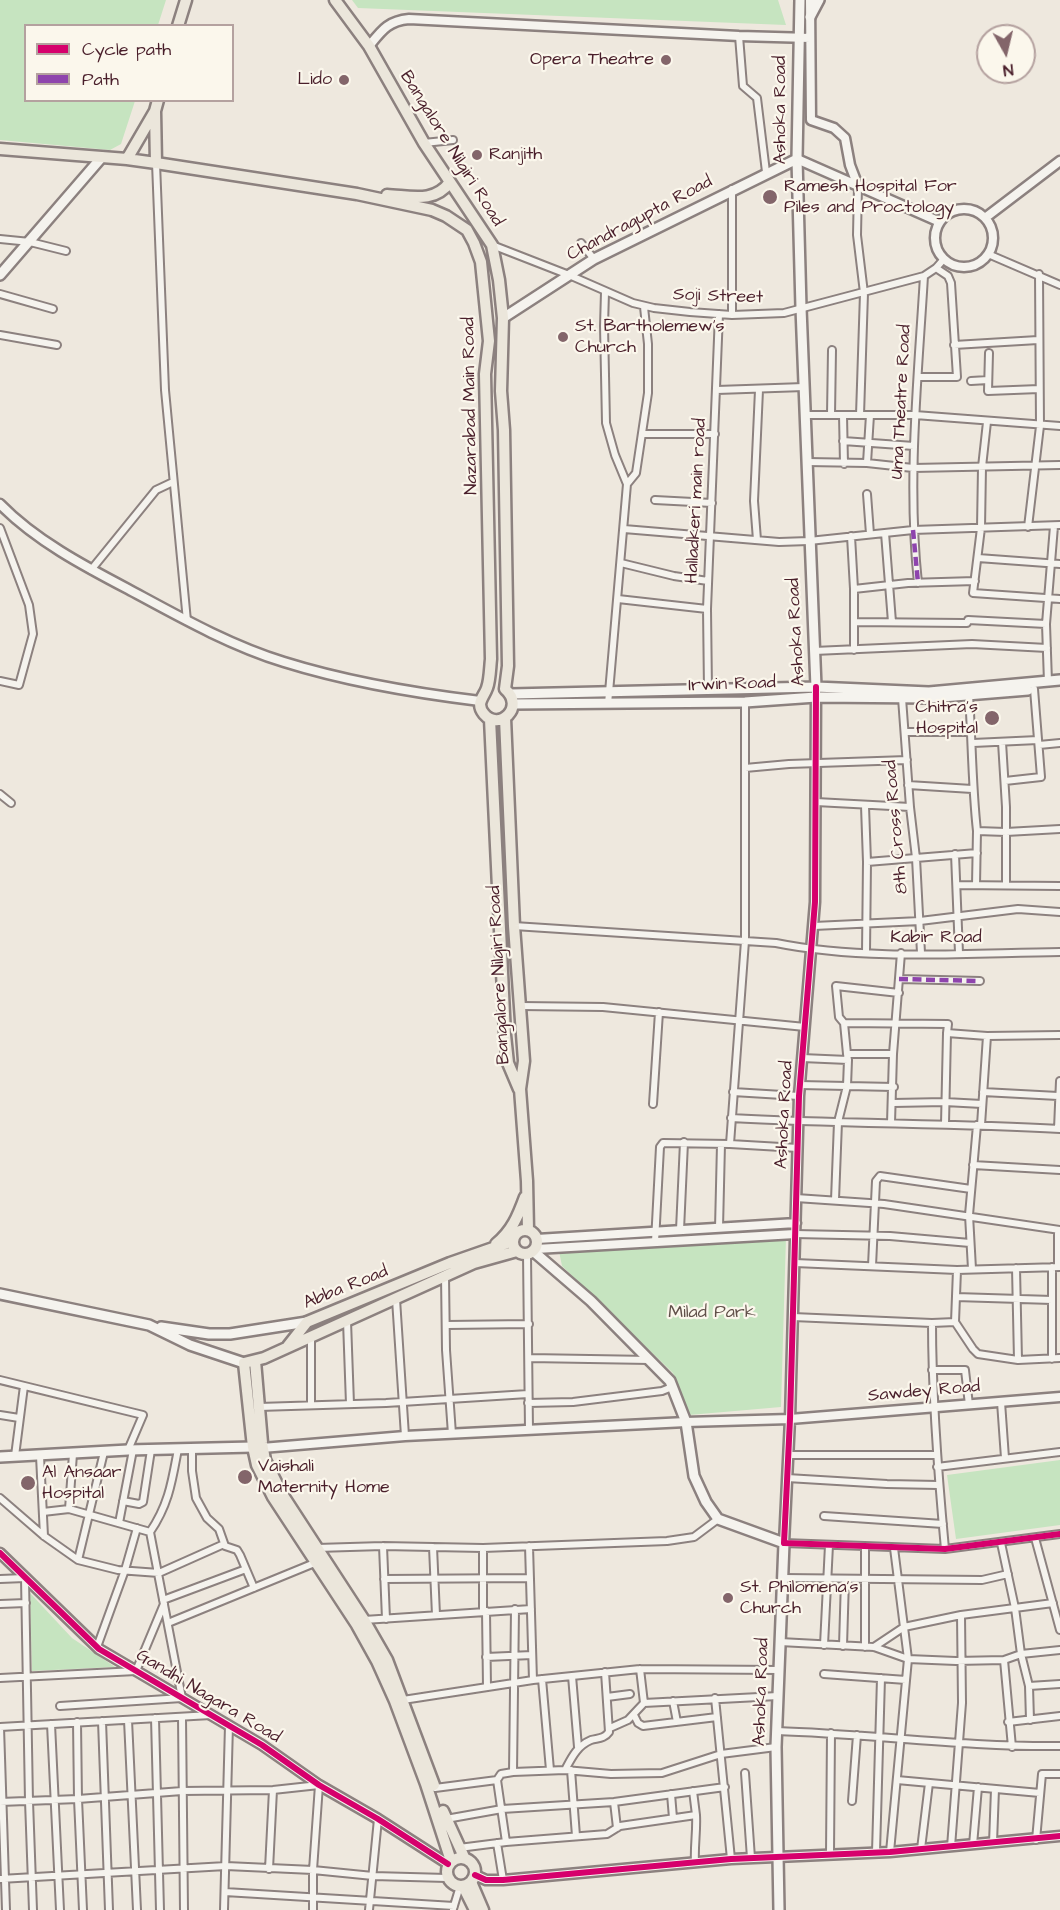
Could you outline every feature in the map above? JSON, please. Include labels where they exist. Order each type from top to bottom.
[{"type":"main road","points":[[179,24],[186,0]]},
{"type":"main road","name":"Bangalore Nilgiri Road","points":[[335,0],[369,46],[424,143],[492,245],[500,280],[503,318],[501,382],[511,712],[504,718],[514,926],[524,1061],[520,1089],[528,1230]]},
{"type":"main road","name":"Ashoka Road","points":[[800,0],[797,159],[816,692]]},
{"type":"main road","points":[[810,16],[819,0]]},
{"type":"main road","points":[[127,159],[156,106]]},
{"type":"main road","points":[[156,106],[156,163]]},
{"type":"main road","points":[[0,149],[102,157]]},
{"type":"main road","points":[[0,275],[102,157]]},
{"type":"main road","name":"Nazarabad Main Road","points":[[102,157],[156,163],[357,194],[432,210],[467,230],[481,262],[489,341],[485,374],[491,659],[487,690],[480,701]]},
{"type":"main road","name":"Chandragupta Road","points":[[503,318],[594,259],[766,172],[797,159]]},
{"type":"main road","points":[[357,194],[419,197],[439,194],[450,182]]},
{"type":"main road","name":"Irwin Road","points":[[510,696],[610,691],[708,690],[929,692],[1060,681]]},
{"type":"main road","name":"Irwin Road","points":[[510,696],[608,704],[745,702],[816,692],[930,698],[1060,686]]},
{"type":"main road","points":[[480,701],[480,708],[484,715],[490,719],[504,718]]},
{"type":"main road","points":[[490,719],[507,1053],[508,1063],[520,1089]]},
{"type":"main road","points":[[483,1251],[507,1235],[515,1222],[527,1191]]},
{"type":"main road","points":[[249,1362],[286,1348],[479,1262],[527,1248],[536,1235],[528,1230],[517,1234],[527,1248],[591,1301],[670,1381],[686,1422],[694,1476],[706,1502],[718,1519],[784,1543]]},
{"type":"main road","name":"Abba Road","points":[[0,1294],[149,1325],[209,1334],[230,1334],[307,1322],[483,1251],[527,1248]]},
{"type":"main road","points":[[286,1348],[307,1322]]},
{"type":"main road","name":"Abba Road","points":[[149,1325],[190,1345],[249,1362]]},
{"type":"main road","points":[[249,1362],[259,1407],[257,1465],[273,1497],[364,1620],[387,1660],[445,1819],[461,1853],[475,1867],[467,1882],[475,1910]]},
{"type":"main road","points":[[249,1362],[257,1448],[282,1494],[316,1548],[319,1562],[377,1660],[422,1773],[450,1862]]},
{"type":"main road","points":[[0,1456],[131,1450],[257,1448]]},
{"type":"main road","name":"Ashoka Road","points":[[779,1910],[776,1747],[784,1543]]},
{"type":"main road","points":[[461,1853],[450,1862],[446,1871],[447,1878],[452,1884],[467,1882]]},
{"type":"main road","points":[[467,1882],[483,1910]]},
{"type":"street","points":[[810,0],[812,120],[834,128],[845,138],[850,165],[858,186],[857,235],[864,292],[860,415]]},
{"type":"street","points":[[369,46],[388,25],[396,20],[409,19],[810,38]]},
{"type":"street","points":[[739,36],[742,86],[757,98],[766,172]]},
{"type":"street","points":[[424,143],[453,140]]},
{"type":"street","points":[[797,159],[940,222]]},
{"type":"street","points":[[985,218],[1060,161]]},
{"type":"street","points":[[156,163],[165,390],[187,621]]},
{"type":"street","points":[[732,189],[732,315]]},
{"type":"street","points":[[961,209],[978,212],[993,231],[992,247],[981,262],[972,266],[962,267],[952,264],[938,251],[935,241],[940,222],[945,216],[961,209]]},
{"type":"street","points":[[0,239],[30,242],[66,251]]},
{"type":"street","points":[[581,243],[594,259]]},
{"type":"street","name":"Soji Street","points":[[492,245],[644,307],[732,315],[784,313],[864,292],[924,276],[944,259]]},
{"type":"street","points":[[988,254],[1060,285]]},
{"type":"street","points":[[918,378],[957,377],[951,283],[948,276],[936,268]]},
{"type":"street","points":[[1028,526],[1040,426],[1039,274]]},
{"type":"street","name":"Uma Theatre Road","points":[[918,583],[913,530],[913,468],[924,276]]},
{"type":"street","points":[[605,292],[606,423],[615,455],[627,484],[608,704]]},
{"type":"street","points":[[0,294],[53,309]]},
{"type":"street","points":[[627,484],[636,472],[648,393],[648,344],[644,307]]},
{"type":"street","name":"Halladkeri main road","points":[[708,690],[707,609],[719,314]]},
{"type":"street","points":[[0,334],[57,345]]},
{"type":"street","points":[[954,345],[1038,340]]},
{"type":"street","points":[[831,415],[832,350]]},
{"type":"street","points":[[989,353],[988,390],[1039,389]]},
{"type":"street","points":[[971,381],[988,380]]},
{"type":"street","points":[[717,390],[804,387]]},
{"type":"street","points":[[757,540],[754,501],[759,390]]},
{"type":"street","points":[[805,415],[915,416],[1060,426]]},
{"type":"street","points":[[843,415],[844,464]]},
{"type":"street","points":[[867,463],[870,415]]},
{"type":"street","points":[[987,422],[982,467],[981,528],[973,593],[1060,599]]},
{"type":"street","points":[[643,434],[715,434]]},
{"type":"street","points":[[843,441],[914,446]]},
{"type":"street","points":[[807,462],[867,463],[913,468],[1060,465],[1060,471]]},
{"type":"street","points":[[91,570],[156,489],[173,482]]},
{"type":"street","points":[[867,494],[870,534]]},
{"type":"street","points":[[654,500],[712,503]]},
{"type":"street","points":[[0,504],[48,543],[91,570],[187,621],[283,662],[384,687],[480,701]]},
{"type":"street","points":[[624,529],[757,540],[809,541],[913,530],[1057,526],[1047,598],[1048,682]]},
{"type":"street","points":[[0,528],[29,605],[33,634],[19,685],[0,681]]},
{"type":"street","points":[[885,532],[892,622]]},
{"type":"street","points":[[851,536],[854,650]]},
{"type":"street","points":[[978,558],[1060,564]]},
{"type":"street","points":[[621,563],[674,576],[708,581]]},
{"type":"street","points":[[854,589],[975,581]]},
{"type":"street","points":[[618,599],[707,609]]},
{"type":"street","points":[[855,622],[967,623],[968,620],[1046,624]]},
{"type":"street","points":[[814,651],[972,644],[1047,648]]},
{"type":"street","points":[[1005,781],[1041,777],[1034,689]]},
{"type":"street","name":"Ashoka Road","points":[[784,1543],[790,1419],[799,1096],[814,926],[816,692]]},
{"type":"street","points":[[969,695],[973,743],[972,789],[977,831],[976,885]]},
{"type":"street","name":"8th Cross Road","points":[[902,698],[909,807],[916,858],[921,953]]},
{"type":"street","points":[[730,1144],[745,941],[745,702]]},
{"type":"street","points":[[905,732],[972,732]]},
{"type":"street","points":[[1002,741],[1005,781],[1006,885]]},
{"type":"street","points":[[973,743],[1060,742]]},
{"type":"street","points":[[745,768],[907,760]]},
{"type":"street","points":[[908,785],[972,789]]},
{"type":"street","points":[[0,794],[11,802]]},
{"type":"street","points":[[816,802],[909,807]]},
{"type":"street","points":[[865,806],[866,952]]},
{"type":"street","points":[[977,831],[1060,829]]},
{"type":"street","points":[[867,862],[977,853]]},
{"type":"street","points":[[955,855],[959,953]]},
{"type":"street","points":[[957,885],[1060,886]]},
{"type":"street","points":[[814,926],[959,918],[1018,909],[1060,912]]},
{"type":"street","name":"Kabir Road","points":[[514,926],[776,943],[811,950],[901,953],[1060,952]]},
{"type":"street","points":[[891,1123],[894,1087],[893,1054],[901,953]]},
{"type":"street","points":[[898,979],[980,981]]},
{"type":"street","points":[[834,1200],[838,1122],[847,1086],[848,1057],[844,1023],[839,1017],[836,986],[899,993]]},
{"type":"street","points":[[521,1006],[603,1006],[804,1027]]},
{"type":"street","points":[[653,1104],[659,1012]]},
{"type":"street","points":[[844,1023],[948,1024],[945,1124]]},
{"type":"street","points":[[947,1033],[1060,1035]]},
{"type":"street","points":[[972,1269],[969,1215],[973,1165],[982,1104],[987,1035]]},
{"type":"street","points":[[802,1058],[893,1054]]},
{"type":"street","points":[[731,1118],[1059,1129],[1060,1081]]},
{"type":"street","points":[[800,1085],[894,1087]]},
{"type":"street","points":[[733,1092],[799,1096]]},
{"type":"street","points":[[983,1092],[1058,1096]]},
{"type":"street","points":[[893,1103],[982,1104]]},
{"type":"street","points":[[656,1242],[660,1147],[666,1142],[798,1148]]},
{"type":"street","points":[[680,1230],[684,1142]]},
{"type":"street","points":[[718,1228],[722,1144]]},
{"type":"street","points":[[973,1165],[1060,1170]]},
{"type":"street","points":[[872,1266],[877,1178],[883,1175],[971,1189]]},
{"type":"street","points":[[796,1198],[874,1203],[969,1215],[1059,1230],[1052,1300],[1052,1359]]},
{"type":"street","points":[[527,1248],[656,1232],[796,1223]]},
{"type":"street","points":[[527,1248],[795,1234],[873,1236],[970,1243]]},
{"type":"street","points":[[527,1248],[529,1430]]},
{"type":"street","points":[[795,1263],[957,1270],[1057,1267]]},
{"type":"street","points":[[1016,1268],[1018,1360]]},
{"type":"street","points":[[957,1270],[955,1322],[978,1354],[1018,1360],[1060,1358]]},
{"type":"street","points":[[445,1276],[446,1350],[452,1434]]},
{"type":"street","points":[[956,1297],[1052,1300]]},
{"type":"street","points":[[396,1299],[405,1437]]},
{"type":"street","points":[[793,1317],[955,1322]]},
{"type":"street","points":[[347,1321],[350,1404]]},
{"type":"street","points":[[932,1323],[936,1455],[945,1549]]},
{"type":"street","points":[[447,1325],[529,1324]]},
{"type":"street","points":[[311,1337],[311,1405]]},
{"type":"street","points":[[529,1358],[650,1360]]},
{"type":"street","points":[[932,1370],[965,1370],[969,1405]]},
{"type":"street","points":[[0,1380],[143,1415],[131,1450],[119,1523]]},
{"type":"street","points":[[15,1456],[24,1386]]},
{"type":"street","points":[[528,1402],[573,1402],[662,1391],[672,1387]]},
{"type":"street","points":[[259,1407],[402,1402],[528,1394]]},
{"type":"street","name":"Sawdey Road","points":[[257,1448],[452,1434],[790,1419],[1060,1397]]},
{"type":"street","points":[[1001,1402],[1005,1458]]},
{"type":"street","points":[[0,1415],[19,1418]]},
{"type":"street","points":[[60,1706],[182,1698],[150,1532],[163,1514],[178,1449]]},
{"type":"street","points":[[192,1449],[192,1472],[196,1498],[207,1518],[219,1529],[224,1544],[237,1550],[254,1588]]},
{"type":"street","points":[[123,1501],[139,1504],[142,1502],[151,1450]]},
{"type":"street","points":[[78,1560],[104,1452]]},
{"type":"street","points":[[937,1467],[1060,1452]]},
{"type":"street","points":[[69,1509],[73,1454]]},
{"type":"street","points":[[40,1455],[44,1536]]},
{"type":"street","points":[[788,1455],[936,1455]]},
{"type":"street","points":[[787,1478],[939,1485]]},
{"type":"street","points":[[0,1498],[44,1536],[78,1560],[125,1570],[159,1573],[224,1544]]},
{"type":"street","points":[[43,1512],[69,1509],[150,1532]]},
{"type":"street","points":[[824,1516],[943,1524]]},
{"type":"street","points":[[316,1548],[433,1546],[483,1548],[667,1541],[694,1537],[718,1519]]},
{"type":"street","points":[[97,1647],[125,1570],[137,1528]]},
{"type":"street","points":[[784,1543],[945,1549],[1060,1534]]},
{"type":"street","points":[[1035,1538],[1060,1629]]},
{"type":"street","points":[[1001,1543],[1029,1686],[1030,1720]]},
{"type":"street","points":[[824,1645],[829,1545]]},
{"type":"street","points":[[383,1546],[386,1619]]},
{"type":"street","points":[[433,1546],[436,1615]]},
{"type":"street","points":[[529,1546],[533,1680]]},
{"type":"street","points":[[865,1546],[865,1647]]},
{"type":"street","points":[[483,1548],[487,1687]]},
{"type":"street","points":[[890,1852],[908,1659],[894,1548]]},
{"type":"street","name":"Gandhi Nagara Road","points":[[0,1552],[97,1647],[262,1745],[319,1785],[450,1862]]},
{"type":"street","points":[[168,1623],[319,1562]]},
{"type":"street","points":[[0,1678],[136,1671],[164,1602],[246,1569]]},
{"type":"street","points":[[783,1578],[982,1580],[1008,1574]]},
{"type":"street","points":[[0,1579],[25,1578],[33,1910]]},
{"type":"street","points":[[384,1579],[530,1578]]},
{"type":"street","points":[[843,1646],[845,1579]]},
{"type":"street","points":[[0,1604],[26,1603]]},
{"type":"street","points":[[874,1647],[904,1627],[961,1615],[1053,1603]]},
{"type":"street","points":[[364,1620],[531,1609]]},
{"type":"street","points":[[513,1772],[515,1610]]},
{"type":"street","points":[[951,1847],[960,1743],[963,1662],[961,1615]]},
{"type":"street","points":[[780,1642],[874,1647],[908,1659],[963,1662],[1004,1660],[1021,1654],[1060,1650]]},
{"type":"street","points":[[486,1657],[532,1655]]},
{"type":"street","points":[[1004,1660],[1012,1747]]},
{"type":"street","points":[[403,1700],[533,1680],[640,1669],[779,1670]]},
{"type":"street","points":[[640,1669],[644,1703]]},
{"type":"street","points":[[578,1748],[591,1740],[606,1736],[610,1728],[605,1672]]},
{"type":"street","points":[[824,1674],[906,1680]]},
{"type":"street","points":[[572,1676],[578,1748],[568,1770],[576,1836]]},
{"type":"street","points":[[876,1852],[881,1678]]},
{"type":"street","points":[[542,1679],[550,1770]]},
{"type":"street","points":[[1029,1686],[1060,1684]]},
{"type":"street","points":[[607,1697],[630,1694]]},
{"type":"street","points":[[610,1728],[634,1715],[644,1703],[778,1695]]},
{"type":"street","points":[[715,1698],[731,1859]]},
{"type":"street","points":[[673,1701],[677,1722]]},
{"type":"street","points":[[6,1910],[3,1879],[0,1727],[212,1715]]},
{"type":"street","points":[[634,1715],[638,1723],[643,1726],[717,1718]]},
{"type":"street","points":[[1008,1722],[1060,1716]]},
{"type":"street","points":[[182,1717],[184,1910]]},
{"type":"street","points":[[155,1718],[160,1910]]},
{"type":"street","points":[[128,1719],[133,1795],[136,1910]]},
{"type":"street","points":[[102,1721],[109,1910]]},
{"type":"street","points":[[77,1722],[83,1910]]},
{"type":"street","points":[[51,1724],[60,1910]]},
{"type":"street","points":[[224,1910],[229,1725]]},
{"type":"street","points":[[777,1731],[901,1737],[1012,1747],[1060,1746]]},
{"type":"street","points":[[830,1854],[831,1733]]},
{"type":"street","points":[[852,1801],[857,1735]]},
{"type":"street","points":[[506,1842],[497,1780],[501,1774],[550,1770],[611,1774],[662,1773],[721,1754],[776,1747]]},
{"type":"street","points":[[745,1773],[751,1858]]},
{"type":"street","points":[[1036,1840],[1041,1774],[1060,1774]]},
{"type":"street","points":[[435,1788],[497,1780]]},
{"type":"street","points":[[897,1780],[1040,1793]]},
{"type":"street","points":[[921,1849],[929,1783]]},
{"type":"street","points":[[2,1802],[182,1791],[273,1790],[319,1785],[313,1870],[313,1910]]},
{"type":"street","points":[[445,1819],[502,1809],[614,1802],[725,1787]]},
{"type":"street","points":[[973,1845],[978,1787]]},
{"type":"street","points":[[993,1843],[994,1789]]},
{"type":"street","points":[[269,1869],[273,1790]]},
{"type":"street","points":[[693,1791],[697,1832],[694,1845],[695,1862]]},
{"type":"street","points":[[671,1794],[673,1818]]},
{"type":"street","points":[[614,1802],[617,1828]]},
{"type":"street","points":[[461,1853],[497,1843],[607,1834],[617,1828],[696,1815]]},
{"type":"street","points":[[369,1910],[378,1819]]},
{"type":"street","points":[[225,1892],[453,1908],[467,1882],[731,1859],[890,1852],[1060,1836]]},
{"type":"street","points":[[497,1843],[503,1880]]},
{"type":"street","points":[[3,1879],[226,1866],[313,1870],[373,1876],[447,1878]]},
{"type":"green space","points":[[0,0],[166,0],[158,24],[24,24],[24,102],[135,102],[121,144],[110,150],[0,140]]},
{"type":"green space","points":[[352,0],[778,0],[786,25],[358,8]]},
{"type":"green space","name":"Milad Park","points":[[786,1237],[781,1407],[689,1415],[673,1373],[562,1266],[559,1251]]},
{"type":"green space","points":[[1060,1460],[1060,1525],[956,1539],[947,1475]]},
{"type":"green space","points":[[30,1593],[72,1638],[115,1667],[32,1671]]},
{"type":"marked path","points":[[913,530],[918,583]]},
{"type":"marked path","points":[[899,979],[980,981]]},
{"type":"cycle path","points":[[816,687],[815,902],[799,1096],[790,1419],[784,1543],[945,1549],[1060,1534]]},
{"type":"cycle path","points":[[0,1553],[99,1649],[262,1745],[319,1785],[378,1819],[448,1864]]},
{"type":"cycle path","points":[[475,1875],[486,1880],[503,1880],[731,1859],[890,1852],[1060,1836]]},
{"type":"place","name":"Opera Theatre","points":[[666,60]]},
{"type":"place","name":"Lido","points":[[344,80]]},
{"type":"place","name":"Ranjith","points":[[477,155]]},
{"type":"place","name":"Ramesh Hospital For Piles and Proctology","points":[[770,197]]},
{"type":"place","name":"St. Bartholemew's Church","points":[[563,337]]},
{"type":"place","name":"Chitra's Hospital","points":[[992,718]]},
{"type":"place","name":"Vaishali Maternity Home","points":[[245,1477]]},
{"type":"place","name":"Al Ansaar Hospital","points":[[28,1483]]},
{"type":"place","name":"St. Philomena's Church","points":[[728,1598]]}]
